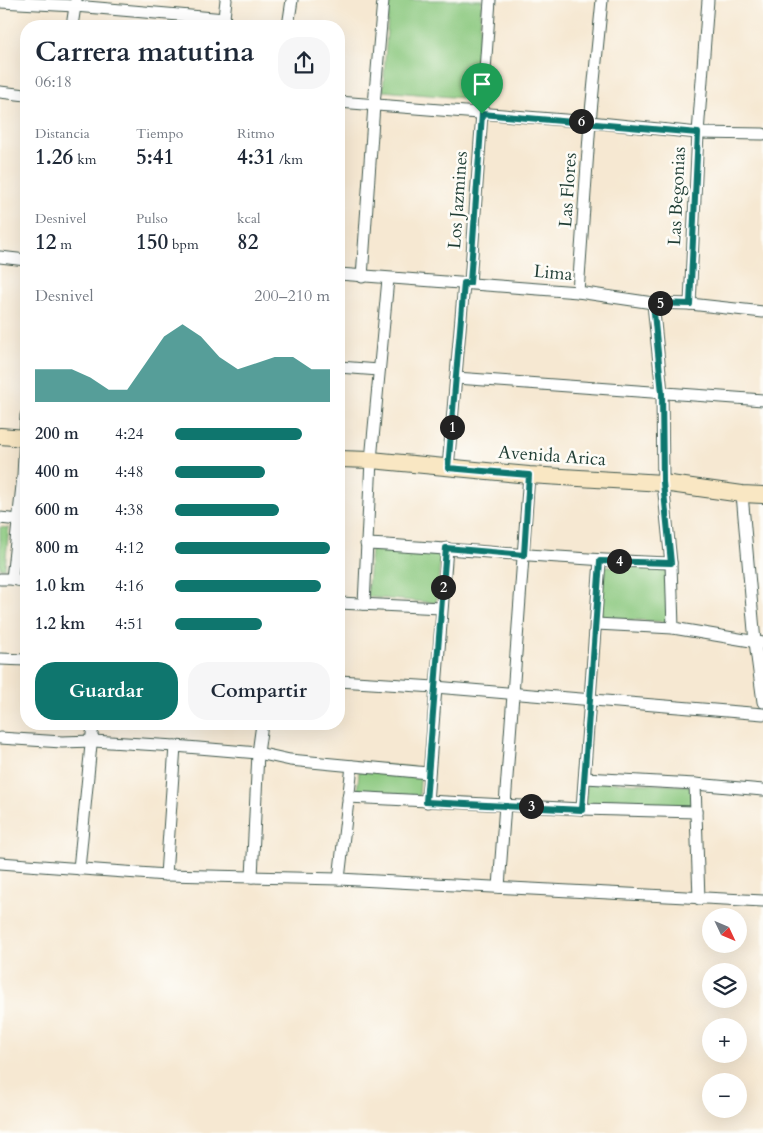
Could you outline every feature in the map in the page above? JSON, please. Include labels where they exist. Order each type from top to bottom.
[{"type":"street","points":[[0,0],[0,2],[75,3],[209,20]]},
{"type":"street","points":[[151,12],[152,0]]},
{"type":"street","points":[[224,20],[226,0]]},
{"type":"street","points":[[289,20],[292,0]]},
{"type":"street","points":[[362,276],[374,105],[384,0]]},
{"type":"street","name":"Los Jazmines","points":[[448,468],[467,283],[490,0]]},
{"type":"street","name":"Las Flores","points":[[578,292],[590,122],[602,0]]},
{"type":"street","name":"Las Begonias","points":[[690,304],[698,133],[708,0]]},
{"type":"street","points":[[73,20],[75,3]]},
{"type":"street","points":[[0,92],[20,94]]},
{"type":"street","points":[[345,103],[590,122],[698,133],[763,134]]},
{"type":"street","points":[[0,257],[20,259]]},
{"type":"street","name":"Lima","points":[[345,275],[578,292],[653,303],[690,304],[763,312]]},
{"type":"street","points":[[364,604],[371,460],[388,279]]},
{"type":"street","points":[[653,303],[662,393],[663,482],[671,563],[673,628]]},
{"type":"street","points":[[345,367],[379,370]]},
{"type":"street","points":[[456,378],[763,400]]},
{"type":"street","points":[[0,436],[20,438]]},
{"type":"street","name":"Avenida Arica","points":[[345,459],[529,475],[663,482],[742,494],[763,495]]},
{"type":"street","points":[[499,887],[529,475]]},
{"type":"street","points":[[742,494],[759,643],[763,702]]},
{"type":"street","points":[[12,579],[20,509]]},
{"type":"street","points":[[0,518],[19,520]]},
{"type":"street","points":[[366,544],[446,548],[600,561],[671,563]]},
{"type":"street","points":[[426,802],[446,548]]},
{"type":"street","points":[[582,810],[600,561]]},
{"type":"street","points":[[0,579],[20,581]]},
{"type":"street","points":[[345,603],[441,608]]},
{"type":"street","points":[[596,624],[673,628],[759,643]]},
{"type":"street","points":[[0,659],[20,660]]},
{"type":"street","points":[[345,681],[763,714]]},
{"type":"street","points":[[79,869],[93,730]]},
{"type":"street","points":[[252,877],[258,753],[261,730]]},
{"type":"street","points":[[0,738],[175,746],[258,753],[290,760],[428,773]]},
{"type":"street","points":[[166,874],[175,746]]},
{"type":"street","points":[[339,879],[352,766]]},
{"type":"street","points":[[584,778],[763,790]]},
{"type":"street","points":[[695,784],[699,899]]},
{"type":"street","points":[[348,797],[582,810],[696,812]]},
{"type":"street","points":[[0,863],[166,874],[339,879],[763,901]]},
{"type":"green space","points":[[389,0],[482,0],[475,99],[383,91]]},
{"type":"green space","points":[[0,527],[9,528],[5,568],[0,568]]},
{"type":"green space","points":[[371,548],[441,552],[436,603],[367,597]]},
{"type":"green space","points":[[606,566],[661,568],[667,572],[669,619],[666,622],[604,618],[601,615],[604,568]]},
{"type":"green space","points":[[360,763],[421,768],[419,796],[357,792]]},
{"type":"green space","points":[[587,781],[692,786],[691,808],[585,805]]},
{"type":"route","points":[[482,114],[698,133],[690,304],[653,303],[662,393],[663,482],[671,563],[600,561],[582,810],[426,802],[446,548],[524,555],[529,475],[448,468],[464,283],[470,283],[482,114]]}]
